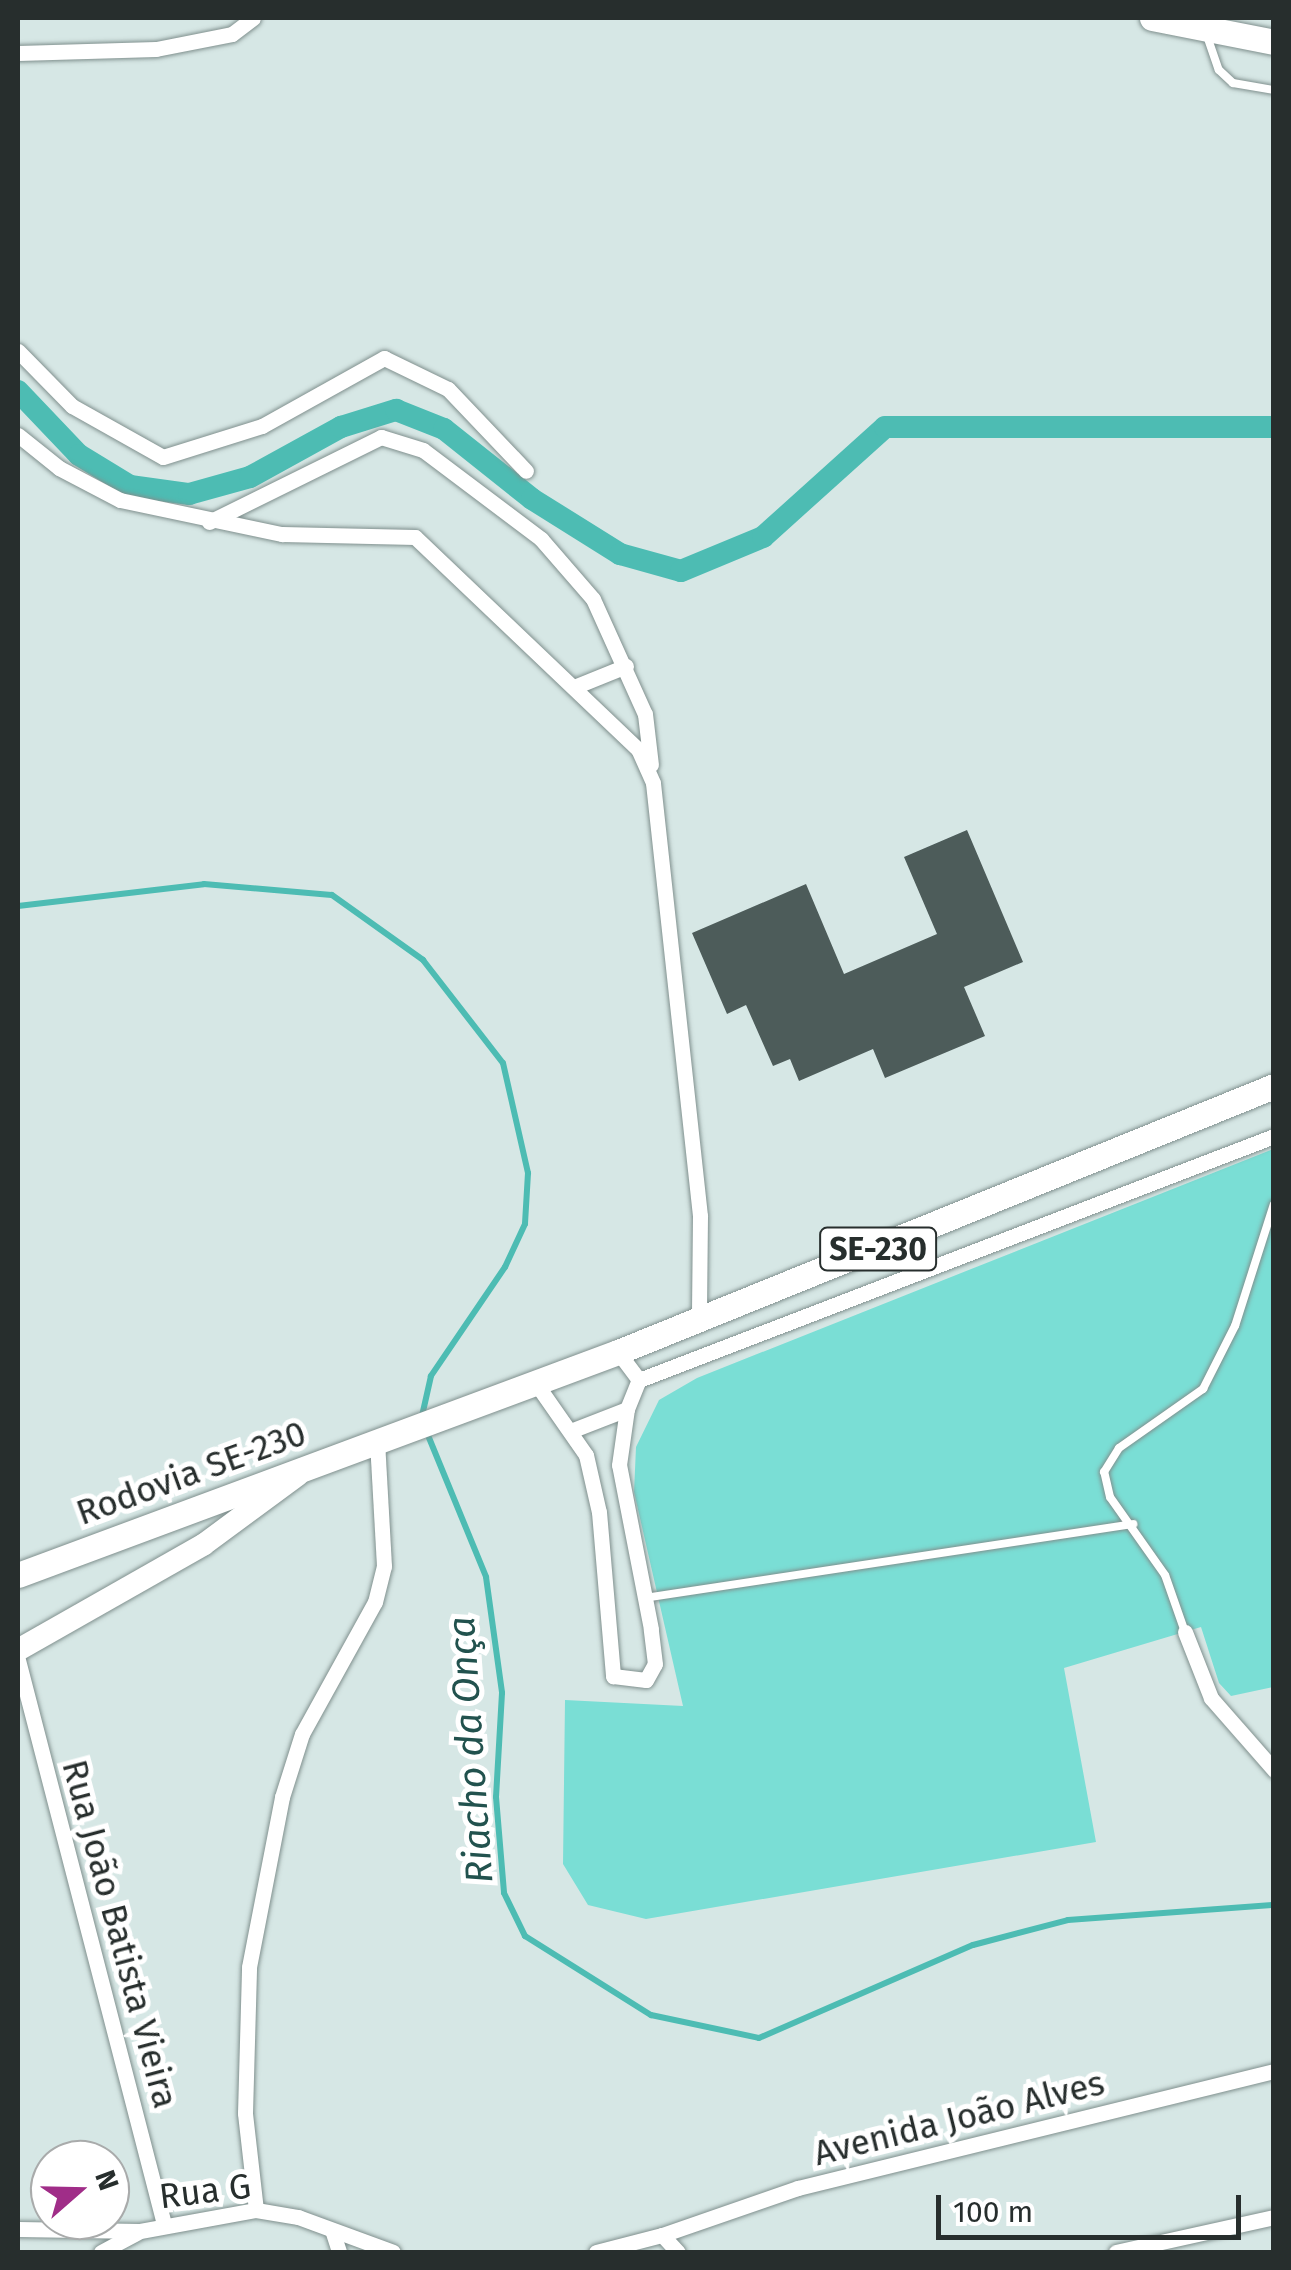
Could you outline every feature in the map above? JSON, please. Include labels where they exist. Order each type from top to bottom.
[{"type":"main road","points":[[1152,18],[1274,42]]},
{"type":"main road","name":"SE-230","points":[[383,1439],[618,1352],[1272,1088]]},
{"type":"main road","name":"Rodovia SE-230","points":[[18,1575],[383,1439]]},
{"type":"street","points":[[18,53],[156,49],[232,34],[252,18]]},
{"type":"street","points":[[18,351],[72,406],[163,457],[262,426],[384,358],[448,389],[526,471]]},
{"type":"street","points":[[18,435],[60,468],[120,500],[210,522],[282,534],[416,537],[638,748],[653,783]]},
{"type":"street","points":[[210,522],[349,448],[381,437],[399,439],[541,539],[592,599],[645,714],[700,1216],[699,1320]]},
{"type":"street","points":[[574,687],[626,666]]},
{"type":"street","points":[[536,1382],[573,1430],[586,1455],[599,1512],[610,1668],[620,1679],[654,1675],[619,1465],[627,1409],[639,1380],[1274,1136]]},
{"type":"street","points":[[618,1352],[639,1380]]},
{"type":"street","points":[[573,1430],[627,1409]]},
{"type":"street","points":[[256,2210],[245,2113],[249,1967],[282,1797],[302,1734],[375,1602],[384,1566],[383,1439]]},
{"type":"street","points":[[18,1650],[203,1545],[308,1467]]},
{"type":"street","points":[[1184,1632],[1211,1698],[1274,1770]]},
{"type":"street","name":"Rua João Batista Vieira","points":[[18,1660],[164,2224]]},
{"type":"street","name":"Avenida João Alves","points":[[662,2235],[798,2188],[1274,2071]]},
{"type":"street","name":"Rua G","points":[[18,2229],[140,2231],[256,2210],[298,2217],[393,2252]]},
{"type":"street","points":[[1116,2252],[1274,2217]]},
{"type":"street","points":[[102,2252],[140,2231]]},
{"type":"street","points":[[333,2233],[338,2252]]},
{"type":"street","points":[[596,2252],[662,2235],[678,2252]]},
{"type":"lane","points":[[1204,29],[1219,70],[1232,83],[1274,90]]},
{"type":"lane","points":[[1184,1632],[1165,1575],[1133,1524],[1110,1497],[1104,1472],[1119,1448],[1203,1389],[1236,1326],[1274,1204]]},
{"type":"lane","points":[[644,1598],[1133,1524]]},
{"type":"shaded area","points":[[1273,1149],[1273,1687],[1231,1696],[1219,1683],[1201,1627],[1064,1668],[1096,1842],[646,1919],[588,1905],[563,1864],[565,1700],[683,1706],[634,1492],[636,1447],[659,1400],[697,1378]]},
{"type":"building","points":[[967,830],[1023,962],[964,987],[985,1036],[885,1078],[873,1049],[799,1081],[790,1059],[773,1066],[746,1005],[727,1014],[692,933],[806,884],[844,974],[937,934],[904,857]]},
{"type":"waterway","points":[[18,391],[79,455],[130,486],[189,494],[250,477],[341,427],[396,410],[444,429],[532,499],[620,554],[681,571],[763,537],[885,427],[1274,427]]},
{"type":"waterway","name":"Riacho da Onça","points":[[18,906],[204,884],[332,895],[423,960],[503,1063],[528,1173],[525,1224],[505,1267],[431,1376],[422,1416]]},
{"type":"waterway","name":"Riacho da Onça","points":[[425,1428],[486,1577],[502,1693],[496,1797],[504,1893],[525,1936],[651,2015],[759,2038],[973,1945],[1068,1920],[1274,1905]]}]
